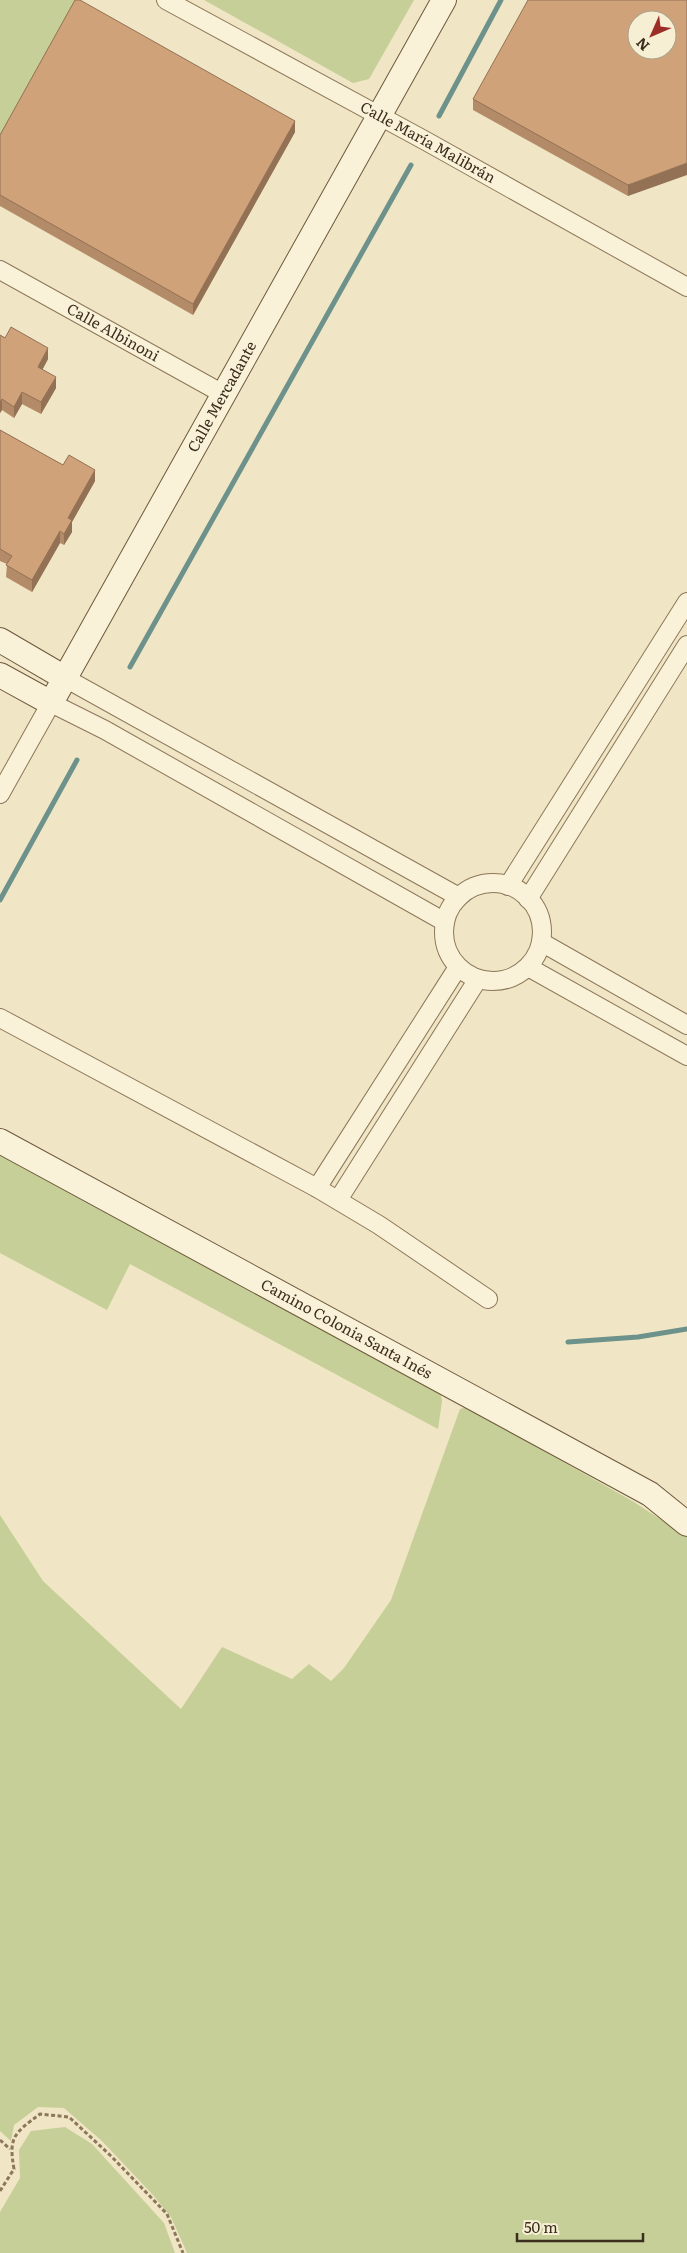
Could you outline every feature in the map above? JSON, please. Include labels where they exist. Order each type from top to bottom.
[{"type":"street","name":"Calle María Malibrán","points":[[166,0],[380,116],[687,287]]},
{"type":"street","name":"Calle Mercadante","points":[[0,794],[225,395],[444,0]]},
{"type":"street","name":"Calle Albinoni","points":[[0,270],[225,395]]},
{"type":"street","points":[[508,886],[687,602]]},
{"type":"street","points":[[0,640],[459,897]]},
{"type":"street","points":[[528,899],[687,645]]},
{"type":"street","points":[[0,675],[104,730],[445,922]]},
{"type":"street","points":[[482,885],[508,886],[528,899],[540,919],[541,942],[536,955],[528,967],[517,975],[505,980],[491,981],[478,979],[458,967],[446,946],[445,922],[450,909],[459,897],[470,889],[482,885]]},
{"type":"street","points":[[541,942],[687,1025]]},
{"type":"street","points":[[317,1188],[458,967]]},
{"type":"street","points":[[528,967],[687,1056]]},
{"type":"street","points":[[338,1200],[478,979]]},
{"type":"street","points":[[0,1018],[338,1200],[488,1299]]},
{"type":"street","name":"Camino Colonia Santa Inés","points":[[0,1141],[650,1494],[687,1524]]},
{"type":"path","points":[[0,2191],[14,2169],[10,2149],[18,2131],[40,2114],[69,2117],[111,2156],[167,2214],[183,2253]]},
{"type":"path","points":[[0,2140],[10,2149]]},
{"type":"green space","points":[[0,0],[81,0],[0,146]]},
{"type":"green space","points":[[204,0],[414,0],[369,79],[353,83]]},
{"type":"green space","points":[[0,1151],[440,1390],[442,1401],[438,1429],[130,1264],[107,1310],[0,1253]]},
{"type":"green space","points":[[466,1407],[634,1502],[687,1537],[687,2253],[187,2253],[171,2217],[153,2195],[102,2141],[64,2108],[38,2107],[14,2125],[11,2141],[0,2131],[0,1515],[43,1581],[181,1709],[222,1647],[292,1679],[309,1664],[331,1681],[344,1668],[391,1600],[460,1409]]},
{"type":"green space","points":[[65,2127],[92,2144],[164,2223],[175,2253],[0,2253],[0,2212],[20,2178],[19,2150],[31,2131]]},
{"type":"building","points":[[75,0],[80,0],[295,121],[193,304],[0,195],[0,135]]},
{"type":"building","points":[[528,0],[687,0],[687,163],[628,185],[473,99]]},
{"type":"building","points":[[11,327],[48,348],[38,367],[56,377],[41,402],[22,392],[14,407],[2,399],[0,402],[0,335],[5,338]]},
{"type":"building","points":[[0,430],[63,465],[69,455],[95,470],[68,518],[72,520],[64,534],[60,531],[32,580],[6,565],[12,556],[0,549]]},
{"type":"waterway","points":[[439,116],[501,0]]},
{"type":"waterway","points":[[130,667],[411,165]]},
{"type":"waterway","points":[[0,900],[77,760]]},
{"type":"waterway","points":[[568,1342],[638,1337],[687,1329]]}]
